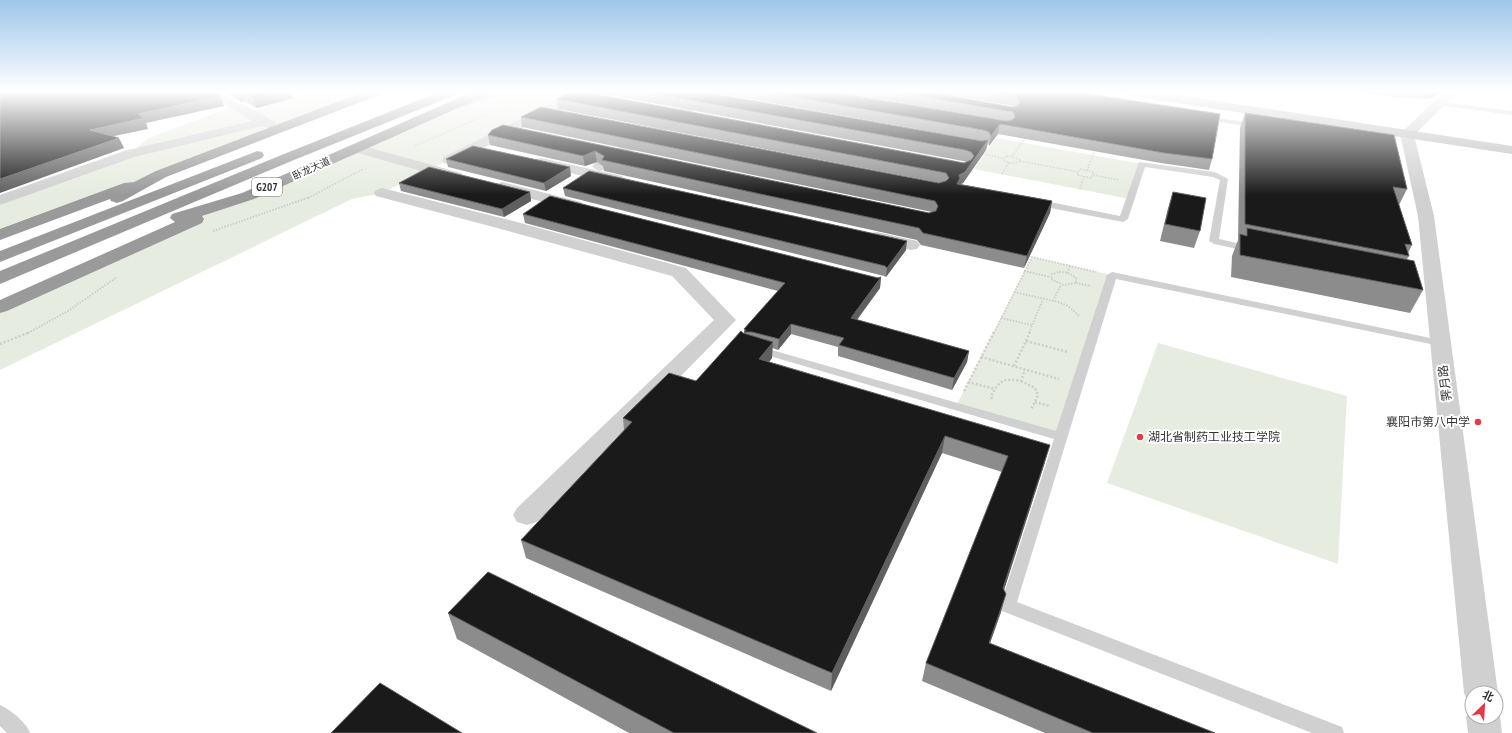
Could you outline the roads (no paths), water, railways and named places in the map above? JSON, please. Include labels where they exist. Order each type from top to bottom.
[{"type":"highway","points":[[0,235],[285,126]]},
{"type":"highway","name":"卧龙大道","points":[[0,278],[367,126]]},
{"type":"highway","name":"卧龙大道","points":[[43,260],[248,196],[406,126]]},
{"type":"highway","points":[[0,257],[267,151]]},
{"type":"highway","points":[[20,249],[161,174]]},
{"type":"highway","points":[[0,307],[248,196]]},
{"type":"main road","points":[[1373,126],[1512,141]]},
{"type":"main road","points":[[1382,126],[1512,150]]},
{"type":"street","points":[[0,200],[129,154],[245,126]]},
{"type":"street","points":[[272,126],[278,129]]},
{"type":"street","points":[[517,126],[382,193],[680,272],[726,320],[527,514]]},
{"type":"street","points":[[575,181],[662,126]]},
{"type":"street","points":[[1411,131],[1416,126]]},
{"type":"street","points":[[630,127],[676,136]]},
{"type":"street","points":[[509,130],[531,135]]},
{"type":"street","name":"霁月路","points":[[1411,131],[1426,216],[1430,284],[1440,343],[1480,685]]},
{"type":"street","points":[[356,148],[481,182],[555,194],[594,210]]},
{"type":"street","points":[[474,148],[497,153]]},
{"type":"street","points":[[598,148],[643,158]]},
{"type":"street","points":[[527,159],[635,183]]},
{"type":"street","points":[[506,225],[555,194]]},
{"type":"street","points":[[865,234],[911,245]]},
{"type":"lane","points":[[1023,199],[1123,219],[1142,164],[1208,174],[1224,179],[1214,241],[1260,250]]},
{"type":"lane","points":[[1335,733],[1008,606],[1112,275],[1440,343]]},
{"type":"lane","points":[[748,346],[1061,437]]},
{"type":"lane","points":[[0,714],[21,733]]},
{"type":"place","name":"襄阳市第八中学","points":[[1478,422]]},
{"type":"place","name":"湖北省制药工业技工学院","points":[[1140,437]]}]
